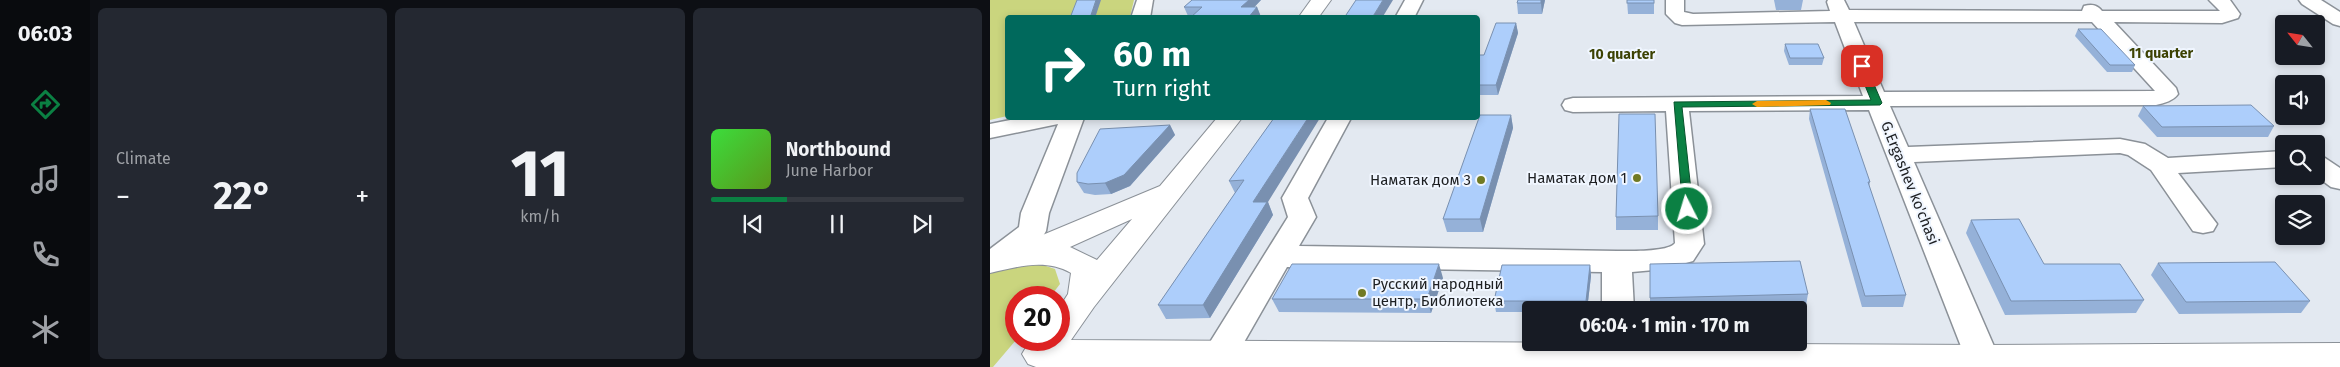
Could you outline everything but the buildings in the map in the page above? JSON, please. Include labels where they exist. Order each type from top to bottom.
[{"type":"main road","points":[[1310,15],[1322,0]]},
{"type":"main road","points":[[1070,316],[1167,193],[1228,120]]},
{"type":"main road","points":[[992,262],[1029,253],[1167,193]]},
{"type":"main road","points":[[1029,253],[1068,257],[1086,267],[1089,281],[1084,298]]},
{"type":"main road","points":[[1070,349],[1441,362],[1615,356],[1984,363],[2340,356]]},
{"type":"street","points":[[1406,15],[1414,0]]},
{"type":"street","points":[[1675,0],[1675,14],[1682,18],[1693,20],[1838,8],[2099,17],[2222,17],[2231,14],[2227,7],[2218,0]]},
{"type":"street","points":[[1876,101],[2156,98],[2167,94],[2165,88],[2082,0]]},
{"type":"street","points":[[2308,0],[2340,20]]},
{"type":"street","name":"G.Ergashev ko'chasi","points":[[1838,8],[1984,363]]},
{"type":"street","points":[[1279,256],[1617,262],[1665,259],[1683,254],[1690,244],[1677,104]]},
{"type":"street","points":[[990,131],[1042,120]]},
{"type":"street","points":[[992,262],[1032,231],[1035,213],[1071,120]]},
{"type":"street","points":[[1219,355],[1302,217],[1295,198],[1339,120]]},
{"type":"street","points":[[1898,155],[2120,146],[2136,148],[2163,166],[2275,160]]},
{"type":"street","points":[[2163,166],[2165,173],[2203,224]]},
{"type":"street","points":[[1617,262],[1618,301]]},
{"type":"lane","points":[[1573,105],[1876,101]]},
{"type":"lane","points":[[2325,170],[2340,181]]},
{"type":"green space","points":[[990,0],[1134,0],[1130,15],[1005,15],[1005,116],[990,120]]},
{"type":"green space","points":[[1037,263],[1055,269],[1060,284],[1058,286],[1005,286],[1005,351],[1007,351],[993,367],[990,367],[990,270]]},
{"type":"slow traffic","points":[[1757,104],[1826,103]]},
{"type":"place","name":"Наматак дом 1","points":[[1637,178]]},
{"type":"place","name":"Наматак дом 3","points":[[1481,180]]},
{"type":"place","name":"Русский народный центр, Библиотека","points":[[1362,293]]},
{"type":"district","name":"11 quarter","points":[[2161,53]]},
{"type":"district","name":"10 quarter","points":[[1622,54]]},
{"type":"route","points":[[1687,209],[1677,104],[1877,103],[1862,66]]}]
